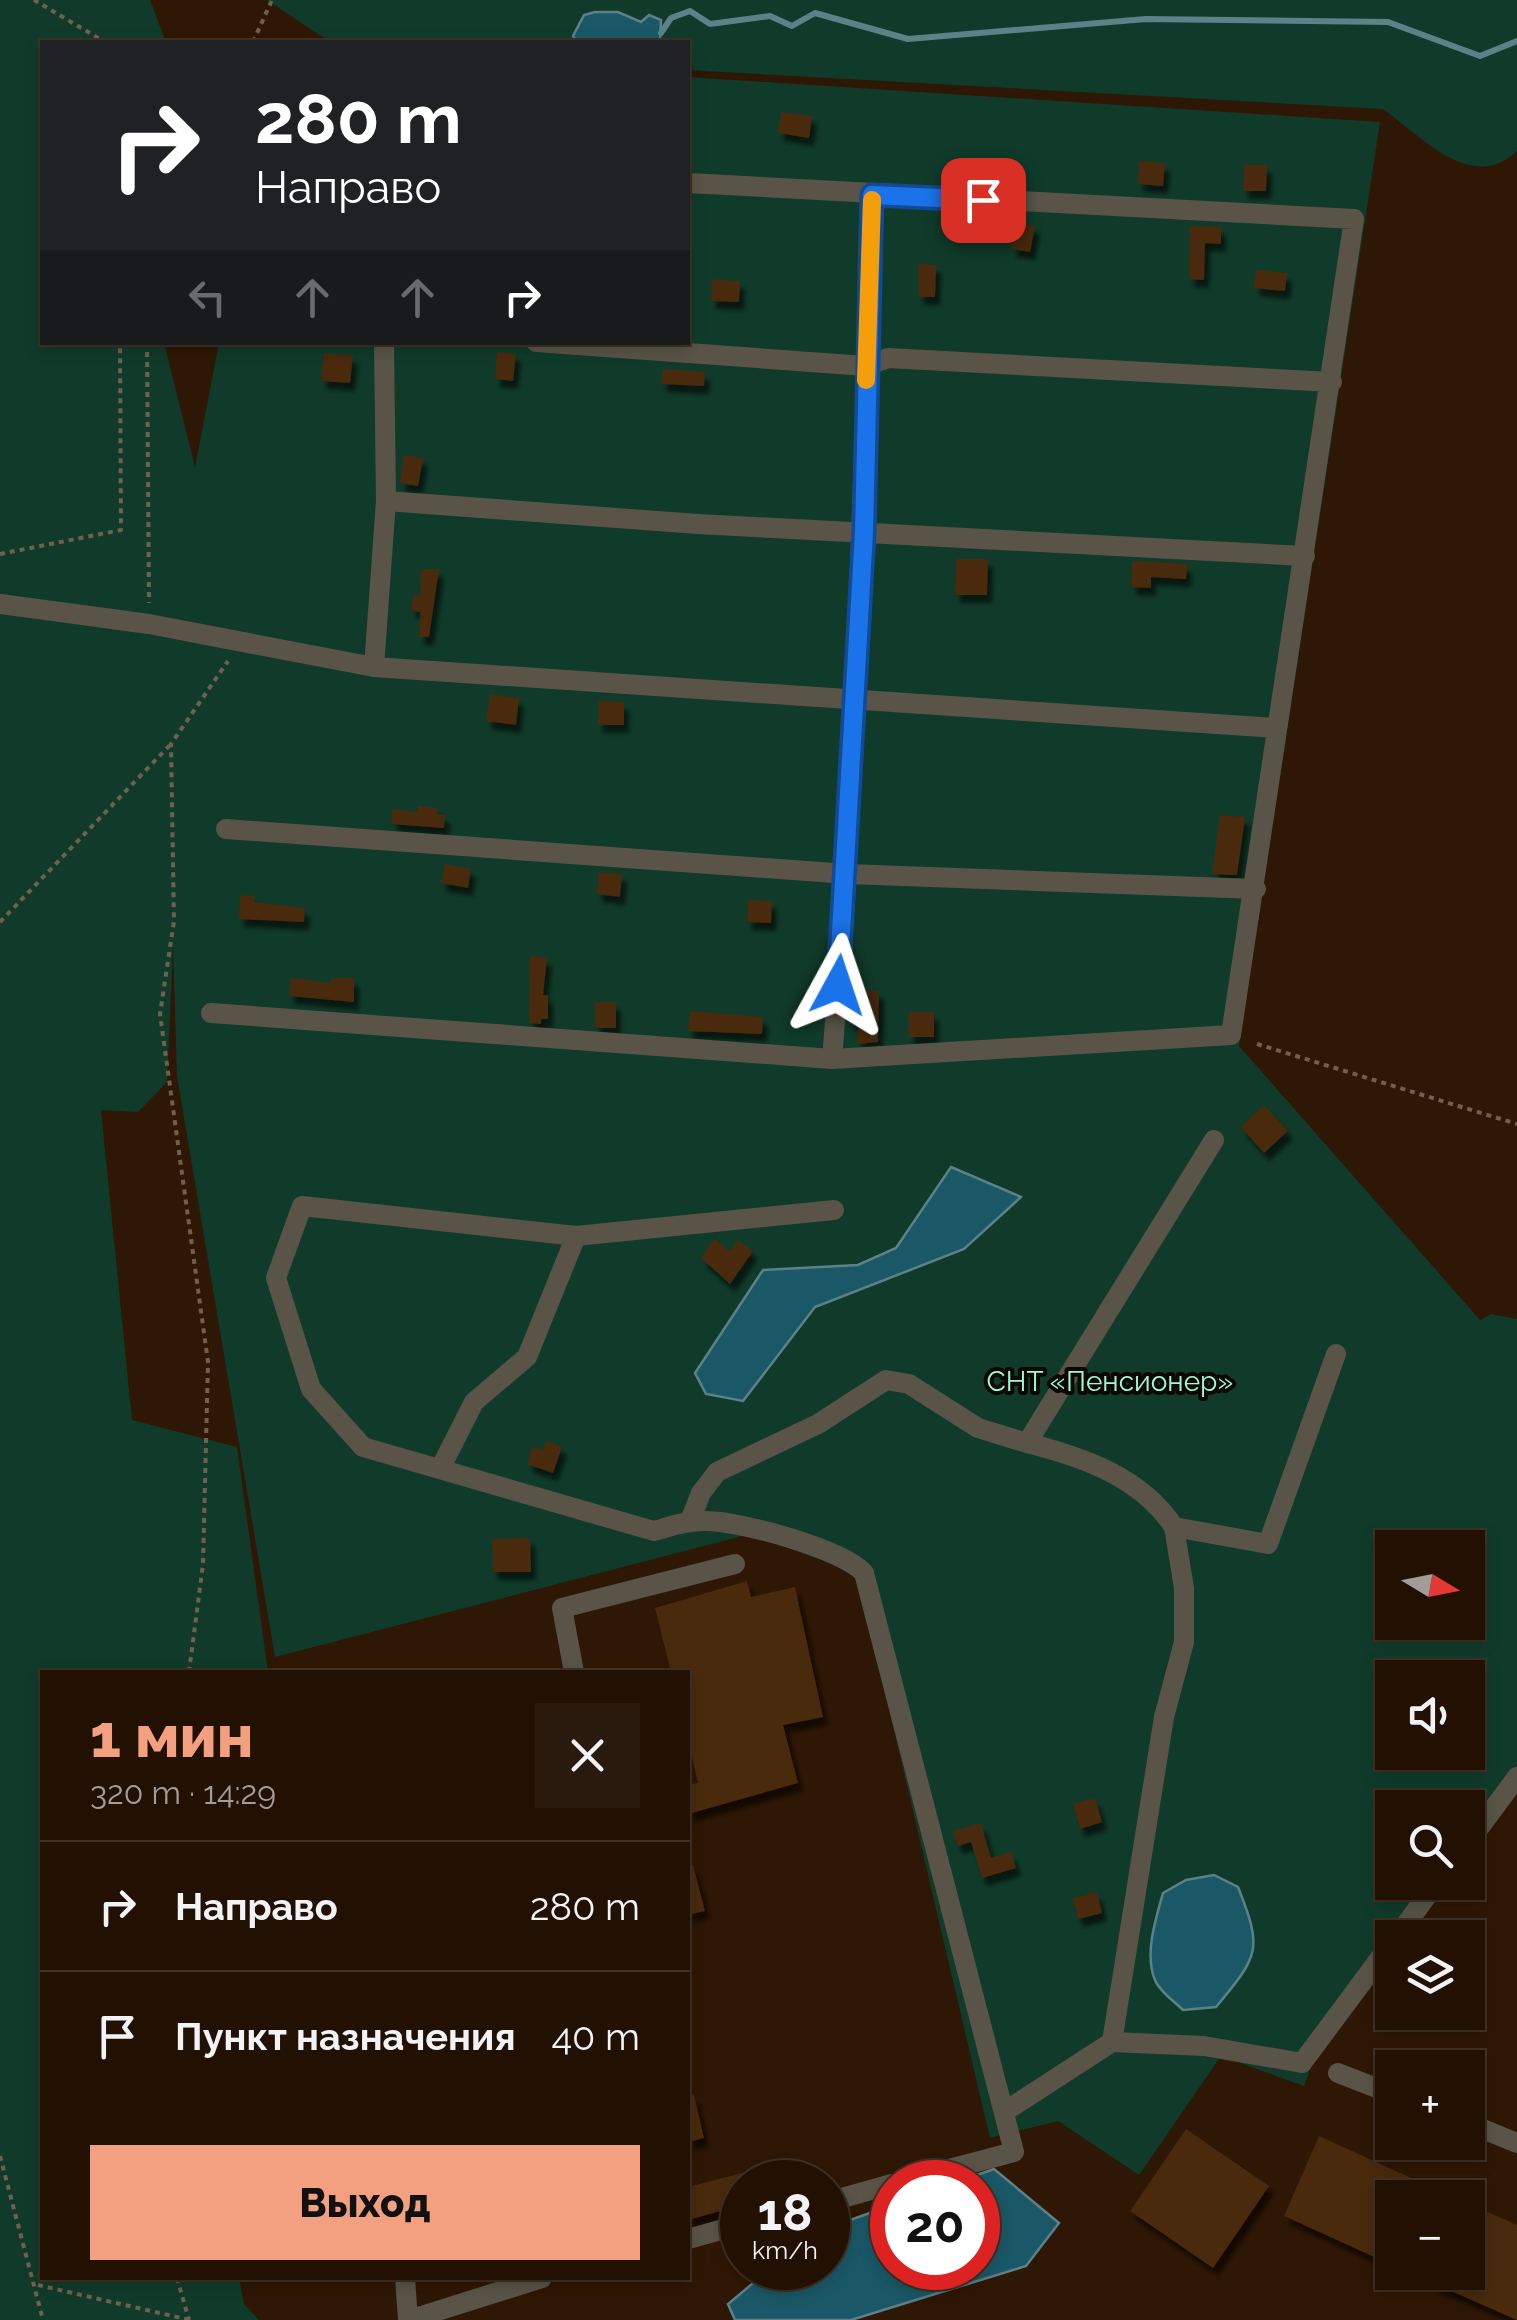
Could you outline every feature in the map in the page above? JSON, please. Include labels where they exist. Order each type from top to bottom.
[{"type":"street","points":[[211,1013],[832,1060],[1231,1035],[1354,219],[690,182]]},
{"type":"street","points":[[832,1060],[848,874],[853,702],[864,532],[872,195]]},
{"type":"street","points":[[374,667],[386,501],[384,345]]},
{"type":"street","points":[[577,345],[866,366],[888,358],[1332,382]]},
{"type":"street","points":[[386,501],[1306,556]]},
{"type":"street","points":[[0,604],[149,624],[374,667],[1275,728]]},
{"type":"street","points":[[226,829],[848,874],[1256,889]]},
{"type":"street","points":[[1027,1443],[1214,1140]]},
{"type":"street","points":[[834,1210],[576,1236],[302,1206],[276,1278],[311,1388],[363,1448],[654,1531],[690,1521],[746,1527],[844,1559],[864,1573],[1014,2152],[984,2160]]},
{"type":"street","points":[[440,1470],[474,1402],[528,1358],[576,1236]]},
{"type":"street","points":[[1174,1528],[1268,1544],[1336,1354]]},
{"type":"street","points":[[690,1521],[701,1492],[717,1472],[818,1424],[886,1380],[909,1384],[978,1428],[1085,1459],[1114,1474],[1163,1512],[1174,1528],[1184,1588],[1184,1642],[1164,1718],[1112,2042]]},
{"type":"street","points":[[574,1670],[562,1608],[735,1564]]},
{"type":"street","points":[[1485,1819],[1517,1777]]},
{"type":"street","points":[[1409,1920],[1424,1900]]},
{"type":"street","points":[[1004,2112],[1112,2042],[1204,2046],[1302,2063],[1375,1965]]},
{"type":"street","points":[[1338,2072],[1375,2087]]},
{"type":"street","points":[[1485,2131],[1517,2143]]},
{"type":"street","points":[[690,2238],[720,2230]]},
{"type":"street","points":[[405,2280],[408,2320],[536,2280]]},
{"type":"path","points":[[34,0],[102,40]]},
{"type":"path","points":[[254,40],[272,0]]},
{"type":"path","points":[[0,554],[121,530],[120,345]]},
{"type":"path","points":[[147,345],[149,624]]},
{"type":"path","points":[[0,922],[171,744],[242,642]]},
{"type":"path","points":[[171,744],[174,921],[160,1014],[208,1362],[203,1564],[189,1670]]},
{"type":"path","points":[[1257,1044],[1517,1124]]},
{"type":"path","points":[[0,2156],[37,2285],[43,2320]]},
{"type":"path","points":[[37,2285],[190,2320],[179,2280]]},
{"type":"green space","name":"СНТ «Пенсионер»","points":[[0,0],[150,0],[165,40],[40,40],[40,345],[164,345],[195,467],[219,345],[690,345],[690,77],[1380,122],[1239,1046],[1480,1320],[1491,1314],[1517,1319],[1517,1789],[1485,1832],[1485,1790],[1375,1790],[1375,1900],[1434,1900],[1419,1920],[1375,1920],[1375,1979],[1312,2063],[1304,2086],[1221,2056],[1139,2175],[1058,2121],[990,2138],[857,1573],[750,1534],[275,1657],[177,1076],[173,946],[167,1082],[138,1112],[101,1110],[132,1420],[237,1447],[268,1670],[40,1670],[40,2280],[239,2280],[244,2304],[259,2320],[0,2320]]},
{"type":"green space","points":[[267,0],[1517,0],[1517,151],[1500,163],[1483,167],[1465,164],[1431,146],[1383,109],[690,70],[690,40],[327,40]]},
{"type":"water","points":[[618,12],[641,22],[649,15],[661,20],[660,40],[576,40],[573,36],[584,15]]},
{"type":"water","points":[[951,1167],[1021,1197],[964,1249],[815,1307],[743,1401],[706,1394],[695,1373],[763,1270],[858,1265],[896,1248]]},
{"type":"water","points":[[1214,1875],[1238,1887],[1251,1925],[1253,1951],[1241,1975],[1216,2007],[1183,2010],[1155,1980],[1151,1959],[1154,1925],[1163,1893],[1186,1880]]},
{"type":"water","points":[[1000,2174],[1059,2223],[1026,2266],[1000,2274]]},
{"type":"water","points":[[870,2213],[870,2290],[948,2290],[851,2320],[735,2320],[728,2304],[745,2290],[850,2290],[850,2220]]},
{"type":"building","points":[[781,112],[812,116],[809,138],[778,133]]},
{"type":"building","points":[[1139,161],[1165,163],[1163,186],[1138,184]]},
{"type":"building","points":[[1244,165],[1267,165],[1266,191],[1243,191]]},
{"type":"building","points":[[1016,223],[1035,226],[1030,252],[1011,249]]},
{"type":"building","points":[[1190,226],[1221,227],[1221,244],[1205,243],[1204,280],[1189,279]]},
{"type":"building","points":[[918,264],[936,265],[935,297],[919,297]]},
{"type":"building","points":[[1256,270],[1287,273],[1285,291],[1254,288]]},
{"type":"building","points":[[712,279],[740,281],[739,302],[711,301]]},
{"type":"building","points":[[497,352],[516,354],[513,381],[495,379]]},
{"type":"building","points":[[324,353],[353,355],[350,383],[321,381]]},
{"type":"building","points":[[663,369],[705,372],[704,386],[661,384]]},
{"type":"building","points":[[404,455],[423,458],[418,486],[400,483]]},
{"type":"building","points":[[956,559],[988,559],[987,595],[955,595]]},
{"type":"building","points":[[1132,561],[1187,564],[1186,579],[1151,577],[1151,588],[1131,587]]},
{"type":"building","points":[[421,569],[439,569],[429,637],[419,637],[420,612],[411,610],[413,595],[420,596]]},
{"type":"building","points":[[490,694],[519,698],[516,725],[486,721]]},
{"type":"building","points":[[598,701],[624,702],[624,725],[598,725]]},
{"type":"building","points":[[418,806],[438,808],[437,814],[445,815],[444,828],[392,824],[392,809],[417,812]]},
{"type":"building","points":[[1220,815],[1245,817],[1237,875],[1212,874]]},
{"type":"building","points":[[445,864],[471,869],[468,888],[441,883]]},
{"type":"building","points":[[599,872],[622,874],[620,897],[597,894]]},
{"type":"building","points":[[240,895],[254,896],[254,902],[305,908],[304,922],[239,919]]},
{"type":"building","points":[[748,900],[772,901],[771,923],[747,922]]},
{"type":"building","points":[[530,956],[547,958],[543,995],[548,995],[548,1019],[541,1019],[541,1024],[529,1023]]},
{"type":"building","points":[[291,978],[331,983],[331,978],[354,978],[354,1002],[289,996]]},
{"type":"building","points":[[851,990],[879,991],[878,1042],[857,1044],[859,1022],[849,1021]]},
{"type":"building","points":[[595,1002],[616,1002],[616,1028],[595,1028]]},
{"type":"building","points":[[690,1011],[763,1017],[762,1034],[688,1031]]},
{"type":"building","points":[[909,1012],[934,1012],[934,1037],[909,1037]]},
{"type":"building","points":[[1264,1105],[1288,1131],[1264,1153],[1241,1127]]},
{"type":"building","points":[[714,1239],[730,1251],[738,1240],[753,1251],[730,1284],[701,1258]]},
{"type":"building","points":[[546,1441],[562,1447],[553,1473],[527,1464],[533,1446],[543,1450]]},
{"type":"building","points":[[530,1538],[531,1572],[493,1572],[492,1539]]},
{"type":"building","points":[[747,1581],[751,1597],[795,1587],[823,1717],[783,1725],[798,1783],[690,1813],[690,1785],[698,1783],[690,1749],[690,1670],[670,1670],[655,1608]]},
{"type":"building","points":[[1095,1798],[1102,1822],[1080,1829],[1073,1804]]},
{"type":"building","points":[[981,1823],[991,1858],[1011,1852],[1016,1868],[982,1878],[971,1842],[958,1846],[953,1831]]},
{"type":"building","points":[[693,1865],[705,1911],[690,1915]]},
{"type":"building","points":[[1097,1892],[1102,1913],[1078,1919],[1073,1898]]},
{"type":"building","points":[[694,2095],[704,2138],[690,2142],[690,2096]]},
{"type":"building","points":[[1186,2129],[1269,2186],[1213,2268],[1130,2211]]},
{"type":"building","points":[[1319,2136],[1416,2180],[1375,2180],[1375,2257],[1284,2216]]},
{"type":"building","points":[[720,2179],[720,2211],[690,2219],[690,2186]]},
{"type":"building","points":[[1485,2211],[1517,2225],[1517,2320],[1449,2290],[1485,2290]]},
{"type":"waterway","points":[[661,33],[671,18],[690,11],[710,24],[770,16],[792,26],[815,13],[908,39],[1146,19],[1388,22],[1480,56],[1517,41]]},
{"type":"slow traffic","points":[[866,380],[872,200]]},
{"type":"route","points":[[838,985],[848,874],[853,702],[864,532],[872,195],[983,200]]}]
